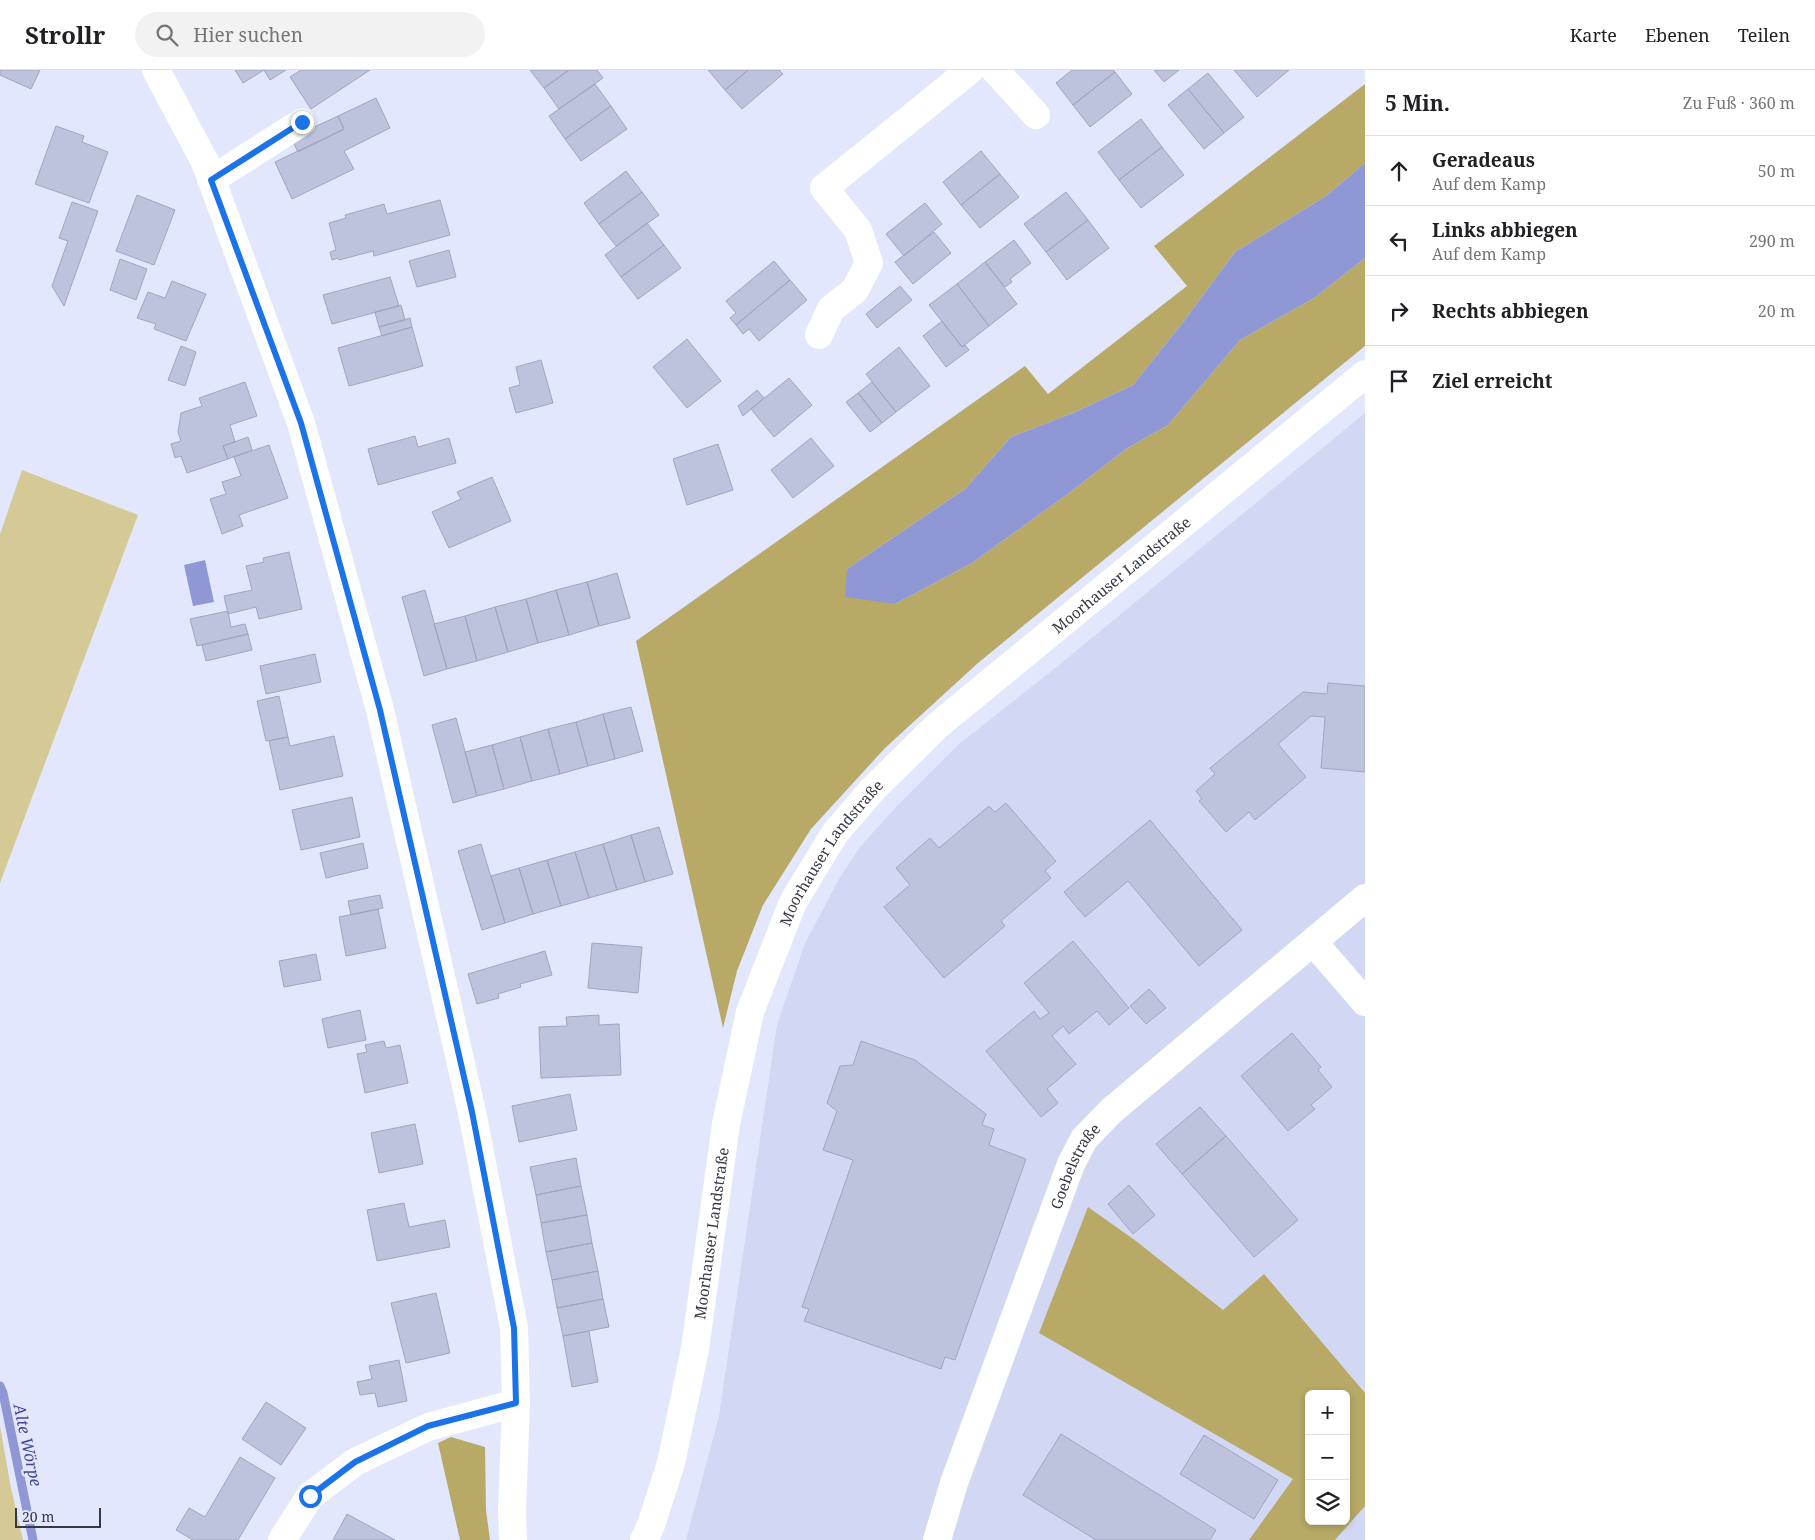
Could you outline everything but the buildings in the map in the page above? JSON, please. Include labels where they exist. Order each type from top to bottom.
[{"type":"street","points":[[156,70],[205,162],[301,423],[380,710],[476,1132],[514,1328],[516,1403],[512,1511],[513,1540]]},
{"type":"street","points":[[819,335],[830,309],[855,290],[869,263],[858,230],[824,188],[970,70]]},
{"type":"street","points":[[994,70],[1036,115]]},
{"type":"street","points":[[211,180],[302,122]]},
{"type":"street","name":"Moorhauser Landstraße","points":[[644,1540],[651,1525],[671,1463],[693,1359],[726,1124],[750,1012],[793,902],[835,833],[873,788],[937,726],[1365,374]]},
{"type":"street","name":"Goebelstraße","points":[[937,1540],[954,1483],[1071,1164],[1084,1139],[1111,1111],[1365,898]]},
{"type":"street","points":[[1313,942],[1365,1002]]},
{"type":"street","points":[[282,1540],[310,1496],[355,1462],[428,1426],[516,1403]]},
{"type":"shaded area","points":[[1365,84],[1365,163],[1326,196],[1235,252],[1184,321],[1133,385],[1073,413],[1011,437],[965,489],[847,569],[895,604],[972,563],[1126,449],[1168,425],[1240,340],[1314,298],[1365,258],[1365,346],[978,663],[885,748],[811,829],[763,905],[737,971],[723,1028],[636,641],[1025,366],[1048,394],[1187,286],[1154,246]]},
{"type":"shaded area","points":[[1365,413],[1365,1540],[686,1540],[719,1416],[777,1025],[805,943],[839,879],[860,847],[896,807],[958,745],[1059,665]]},
{"type":"shaded area","points":[[22,470],[138,515],[0,883],[0,534]]},
{"type":"shaded area","points":[[1088,1207],[1136,1241],[1223,1310],[1264,1274],[1365,1393],[1365,1506],[1350,1523],[1350,1390],[1305,1390],[1305,1525],[1348,1525],[1335,1540],[1249,1540],[1293,1479],[1039,1333]]},
{"type":"shaded area","points":[[0,1426],[11,1488],[23,1540],[0,1540]]},
{"type":"shaded area","points":[[451,1437],[485,1447],[486,1510],[490,1540],[460,1540],[438,1443]]},
{"type":"water","points":[[1365,163],[1365,258],[1314,298],[1240,340],[1168,425],[1126,449],[972,563],[895,604],[845,597],[847,569],[965,489],[1011,437],[1073,413],[1133,385],[1184,321],[1235,252],[1326,196]]},
{"type":"water","points":[[205,560],[214,602],[193,606],[184,565]]},
{"type":"waterway","name":"Alte Wörpe","points":[[0,1386],[33,1540]]},
{"type":"route","points":[[302,122],[211,180],[301,423],[380,710],[472,1112],[514,1328],[516,1403],[428,1426],[355,1462],[310,1496]]}]
